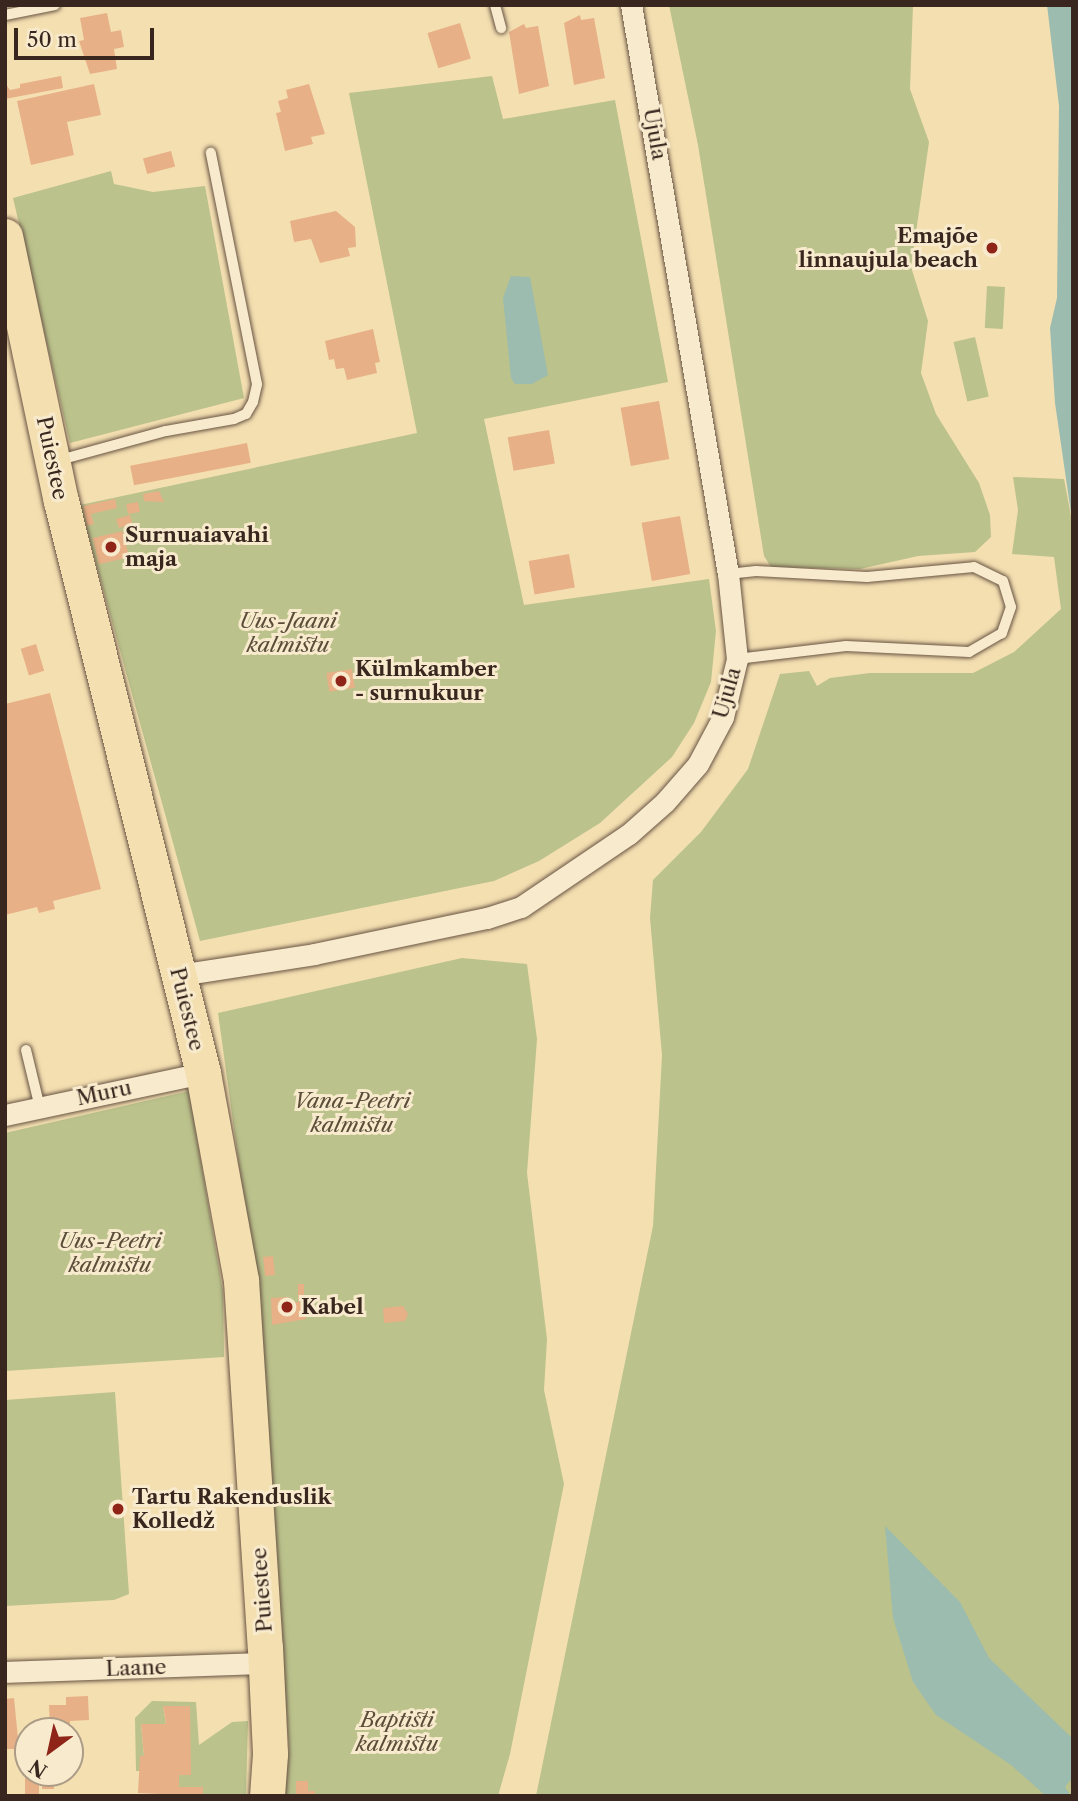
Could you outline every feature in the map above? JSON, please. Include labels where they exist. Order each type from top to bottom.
[{"type":"highway","name":"Puiestee","points":[[7,249],[53,462],[203,1073],[241,1280],[266,1663],[270,1754],[267,1796]]},
{"type":"street","name":"Ujula","points":[[179,975],[314,954],[487,918],[552,890],[629,834],[698,764],[723,717],[737,659],[728,574],[631,5]]},
{"type":"street","name":"Muru","points":[[5,1115],[203,1073]]},
{"type":"street","name":"Laane","points":[[5,1672],[266,1663]]},
{"type":"lane","points":[[5,15],[55,5]]},
{"type":"lane","points":[[495,5],[501,28]]},
{"type":"lane","points":[[53,462],[166,431],[233,419],[246,414],[253,402],[257,384],[211,153]]},
{"type":"lane","points":[[728,574],[757,571],[867,577],[974,567],[1003,581],[1010,593],[1010,622],[1002,633],[969,652],[846,646],[737,659]]},
{"type":"lane","points":[[26,1050],[40,1108]]},
{"type":"green space","points":[[669,5],[913,5],[910,89],[929,142],[911,267],[928,321],[921,373],[936,414],[979,483],[990,515],[991,537],[975,552],[918,556],[860,569],[771,567],[764,556],[698,145]]},
{"type":"green space","name":"Uus-Jaani kalmistu","points":[[492,76],[503,119],[615,100],[668,382],[484,419],[524,605],[709,579],[716,631],[711,682],[694,723],[672,757],[600,823],[539,861],[494,881],[200,941],[80,505],[417,433],[349,93]]},
{"type":"green space","points":[[111,171],[114,184],[153,192],[205,186],[244,398],[70,443],[13,198]]},
{"type":"green space","points":[[987,286],[1005,287],[1003,329],[985,328]]},
{"type":"green space","points":[[975,337],[989,396],[967,401],[954,342]]},
{"type":"green space","points":[[1013,477],[1064,479],[1073,527],[1073,1796],[536,1796],[653,1226],[662,1055],[650,918],[653,880],[701,832],[748,769],[780,674],[809,671],[817,686],[830,678],[870,673],[973,673],[1014,652],[1061,609],[1054,557],[1012,554],[1018,510]]},
{"type":"green space","name":"Vana-Peetri kalmistu","points":[[462,958],[527,964],[537,1039],[527,1173],[547,1339],[544,1390],[564,1484],[510,1754],[498,1796],[284,1796],[289,1749],[257,1295],[218,1013]]},
{"type":"green space","name":"Uus-Peetri kalmistu","points":[[189,1091],[223,1292],[224,1357],[5,1371],[5,1133]]},
{"type":"green space","points":[[115,1392],[129,1594],[114,1600],[5,1606],[5,1400]]},
{"type":"green space","points":[[152,1701],[196,1702],[199,1745],[232,1722],[248,1721],[246,1796],[203,1796],[203,1787],[179,1787],[179,1775],[191,1775],[163,1707],[166,1724],[141,1724],[144,1756],[140,1756],[140,1771],[136,1771],[135,1718]]},
{"type":"shaded area","points":[[1047,5],[1073,5],[1073,527],[1055,403],[1050,328],[1057,298],[1059,106]]},
{"type":"shaded area","points":[[511,276],[530,277],[548,375],[532,384],[515,384],[511,378],[503,298]]},
{"type":"shaded area","points":[[885,1526],[960,1602],[989,1658],[1073,1739],[1073,1777],[1065,1787],[1071,1796],[1046,1796],[1011,1765],[936,1715],[913,1682],[893,1618]]},
{"type":"building","points":[[107,13],[111,32],[121,30],[124,47],[114,49],[117,69],[90,74],[79,41],[84,40],[80,18]]},
{"type":"building","points":[[580,15],[581,20],[594,18],[605,78],[574,85],[564,23]]},
{"type":"building","points":[[460,23],[471,58],[438,68],[427,33]]},
{"type":"building","points":[[524,24],[526,28],[538,26],[549,86],[519,94],[509,32]]},
{"type":"building","points":[[61,76],[63,88],[5,99],[5,83],[10,90],[20,88],[20,84]]},
{"type":"building","points":[[94,84],[101,115],[67,122],[74,155],[31,165],[17,101]]},
{"type":"building","points":[[309,84],[325,134],[311,137],[313,144],[285,151],[276,113],[281,112],[278,101],[288,98],[286,90]]},
{"type":"building","points":[[171,151],[175,166],[147,174],[143,159]]},
{"type":"building","points":[[336,211],[355,227],[356,247],[348,248],[350,256],[320,263],[311,239],[294,242],[290,221]]},
{"type":"building","points":[[373,329],[380,362],[375,363],[377,373],[347,380],[344,368],[336,369],[334,359],[329,360],[325,341]]},
{"type":"building","points":[[659,401],[669,459],[631,466],[621,408]]},
{"type":"building","points":[[549,430],[555,463],[514,471],[508,437]]},
{"type":"building","points":[[247,443],[251,463],[134,485],[130,466]]},
{"type":"building","points":[[159,491],[164,502],[144,501],[143,494]]},
{"type":"building","points":[[115,499],[117,508],[91,514],[94,524],[87,526],[83,506]]},
{"type":"building","points":[[138,502],[140,512],[128,514],[126,504]]},
{"type":"building","points":[[130,515],[135,533],[129,535],[126,526],[119,528],[116,519]]},
{"type":"building","points":[[680,516],[690,574],[652,581],[642,523]]},
{"type":"building","name":"Surnuaiavahi maja","points":[[123,531],[129,557],[99,564],[93,538]]},
{"type":"building","points":[[569,554],[575,587],[535,595],[529,561]]},
{"type":"building","points":[[36,644],[44,671],[29,675],[21,649]]},
{"type":"building","name":"Külmkamber - surnukuur","points":[[352,669],[355,688],[329,692],[326,673]]},
{"type":"building","points":[[50,693],[101,889],[53,901],[55,909],[39,913],[37,907],[5,915],[5,704]]},
{"type":"building","points":[[273,1256],[275,1275],[265,1276],[263,1257]]},
{"type":"building","points":[[298,1284],[304,1284],[304,1301],[298,1301]]},
{"type":"building","name":"Kabel","points":[[289,1297],[289,1302],[305,1302],[306,1319],[272,1325],[271,1298]]},
{"type":"building","points":[[403,1306],[408,1314],[405,1321],[384,1323],[383,1308]]},
{"type":"building","points":[[88,1696],[89,1720],[84,1720],[84,1717],[50,1717],[49,1705],[66,1705],[66,1697]]},
{"type":"building","points":[[14,1698],[14,1749],[5,1749],[5,1699]]},
{"type":"building","points":[[163,1706],[190,1706],[191,1775],[179,1775],[179,1787],[203,1787],[203,1796],[138,1793],[140,1756],[144,1756],[141,1724],[166,1724]]},
{"type":"building","points":[[296,1781],[308,1781],[308,1791],[315,1791],[315,1796],[296,1796]]},
{"type":"building","points":[[25,1787],[39,1787],[39,1796],[25,1796]]},
{"type":"place","name":"Emajõe linnaujula beach","points":[[992,248]]},
{"type":"place","name":"Surnuaiavahi maja","points":[[111,547]]},
{"type":"place","name":"Külmkamber - surnukuur","points":[[341,681]]},
{"type":"place","name":"Kabel","points":[[287,1307]]},
{"type":"place","name":"Tartu Rakenduslik Kolledž","points":[[118,1509]]},
{"type":"park label","name":"Baptisti kalmistu","points":[[397,1732]]}]
